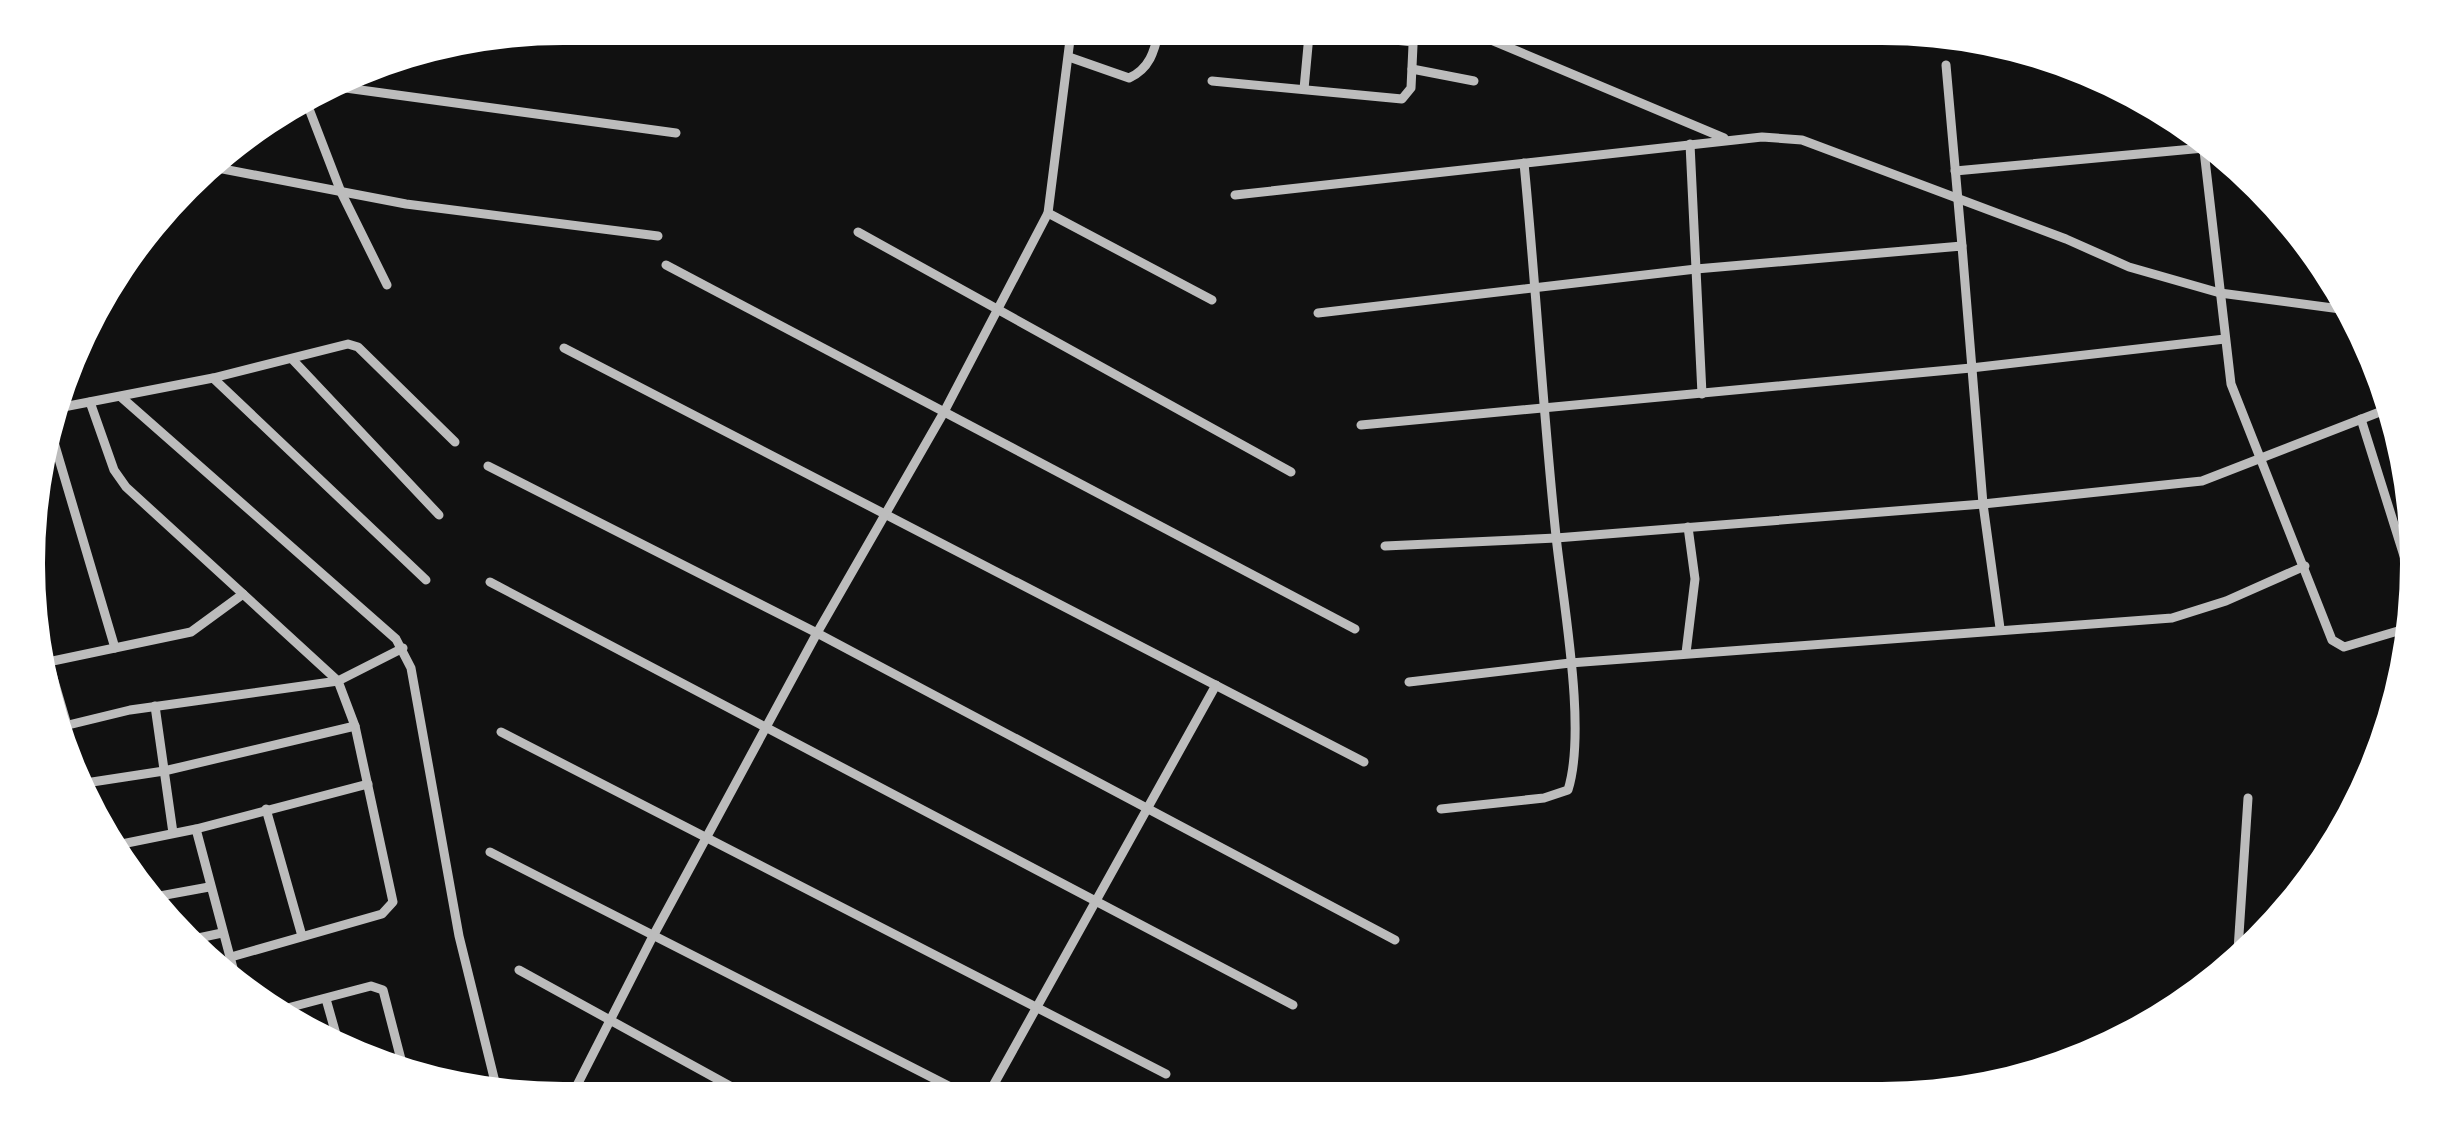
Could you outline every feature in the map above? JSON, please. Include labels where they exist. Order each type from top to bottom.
[{"type":"street","points":[[578,1082],[1048,213],[1070,45]]},
{"type":"street","points":[[1069,57],[1129,78],[1142,72],[1156,45]]},
{"type":"street","points":[[1304,88],[1308,45]]},
{"type":"street","points":[[1212,81],[1402,99],[1411,88],[1414,45]]},
{"type":"street","points":[[1503,45],[1729,140]]},
{"type":"street","points":[[1946,65],[1983,504],[2000,628]]},
{"type":"street","points":[[1412,69],[1474,81]]},
{"type":"street","points":[[354,89],[676,133]]},
{"type":"street","points":[[310,111],[341,192],[387,285]]},
{"type":"street","points":[[1235,195],[1729,140],[1802,140],[2129,267],[2219,293],[2333,308]]},
{"type":"street","points":[[1690,144],[1702,394]]},
{"type":"street","points":[[1955,170],[2190,146]]},
{"type":"street","points":[[2205,159],[2231,384],[2332,640],[2344,647],[2396,632]]},
{"type":"street","points":[[1441,809],[1544,798],[1568,790],[1575,752],[1524,163]]},
{"type":"street","points":[[227,170],[406,204],[658,236]]},
{"type":"street","points":[[1048,213],[1212,300]]},
{"type":"street","points":[[858,232],[1291,472]]},
{"type":"street","points":[[1318,313],[1696,269],[1961,247]]},
{"type":"street","points":[[666,266],[1355,629]]},
{"type":"street","points":[[1361,425],[1971,368],[2225,339]]},
{"type":"street","points":[[70,406],[213,378],[348,344],[358,346],[455,442]]},
{"type":"street","points":[[564,348],[1364,761]]},
{"type":"street","points":[[292,359],[440,514]]},
{"type":"street","points":[[213,378],[426,580]]},
{"type":"street","points":[[121,397],[403,648],[459,936],[493,1077]]},
{"type":"street","points":[[90,402],[125,488],[338,681],[355,726],[393,902],[382,914],[232,957]]},
{"type":"street","points":[[1385,546],[1556,538],[1983,504],[2202,481],[2377,413]]},
{"type":"street","points":[[2361,418],[2399,541]]},
{"type":"street","points":[[57,453],[115,648]]},
{"type":"street","points":[[488,466],[817,633],[1395,940]]},
{"type":"street","points":[[1686,653],[1695,579],[1688,527]]},
{"type":"street","points":[[1409,682],[1570,662],[2172,618],[2227,601],[2305,566]]},
{"type":"street","points":[[490,582],[1293,1005]]},
{"type":"street","points":[[54,661],[191,632],[243,594]]},
{"type":"street","points":[[71,724],[154,706],[338,681],[403,648]]},
{"type":"street","points":[[994,1082],[1216,685]]},
{"type":"street","points":[[154,706],[173,832]]},
{"type":"street","points":[[93,782],[164,771],[355,726]]},
{"type":"street","points":[[502,731],[1166,1074]]},
{"type":"street","points":[[126,843],[196,830],[368,784]]},
{"type":"street","points":[[2239,939],[2248,799]]},
{"type":"street","points":[[266,809],[302,936]]},
{"type":"street","points":[[196,830],[208,887],[233,962]]},
{"type":"street","points":[[490,852],[942,1082]]},
{"type":"street","points":[[165,895],[208,887]]},
{"type":"street","points":[[204,937],[222,933]]},
{"type":"street","points":[[519,970],[723,1082]]},
{"type":"street","points":[[294,1007],[371,986],[383,990],[400,1055]]},
{"type":"street","points":[[326,999],[334,1029]]}]
